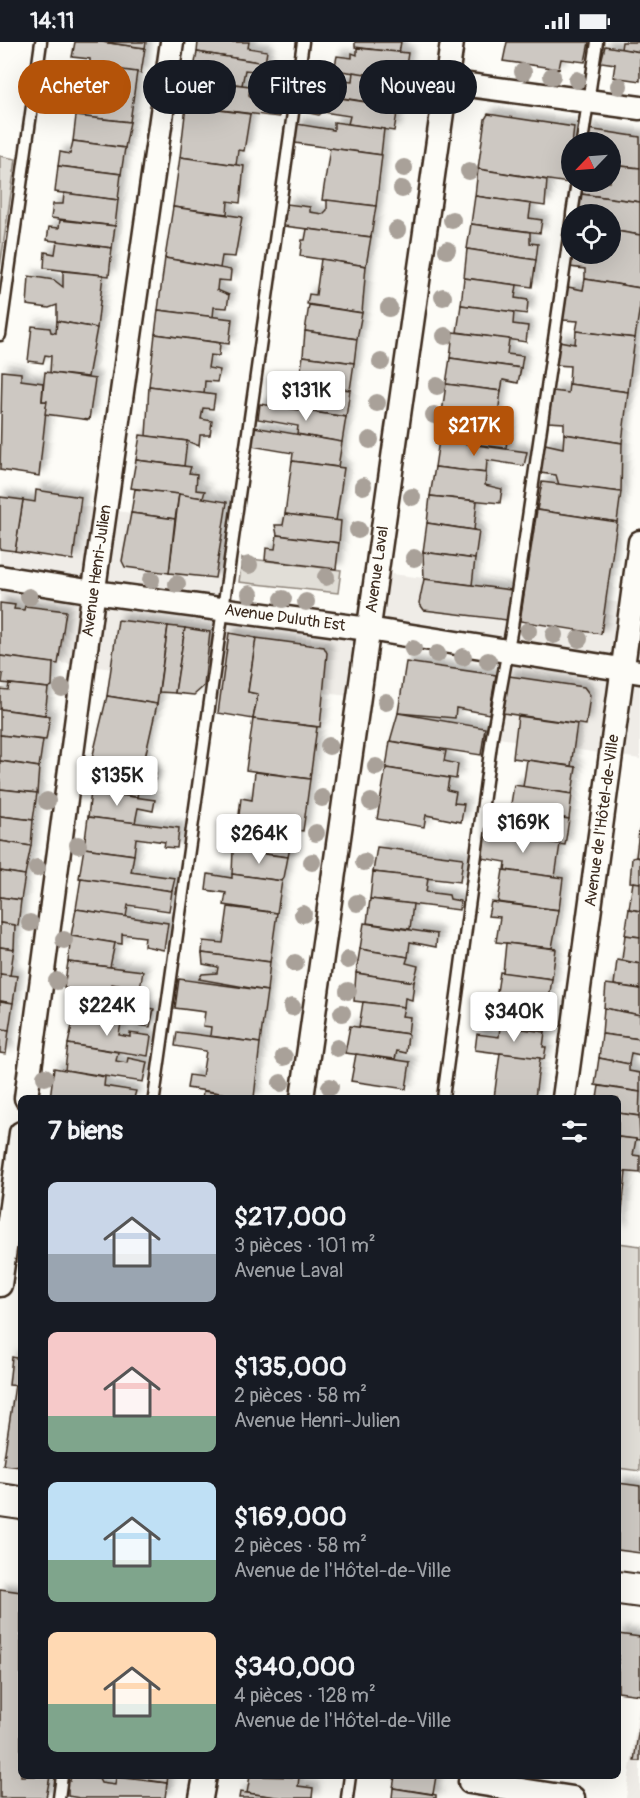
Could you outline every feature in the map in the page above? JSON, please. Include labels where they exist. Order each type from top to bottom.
[{"type":"main road","points":[[0,1500],[18,1503]]},
{"type":"main road","points":[[621,1589],[640,1592]]},
{"type":"street","name":"Avenue Henri-Julien","points":[[26,1095],[94,592],[172,42]]},
{"type":"street","name":"Avenue Laval","points":[[449,60],[452,42]]},
{"type":"street","points":[[477,86],[640,108]]},
{"type":"street","name":"Avenue Laval","points":[[303,1095],[441,114]]},
{"type":"street","name":"Avenue de l'Hôtel-de-Ville","points":[[564,1095],[631,670],[640,542]]},
{"type":"street","name":"Avenue Duluth Est","points":[[0,577],[368,629],[631,670]]},
{"type":"street","points":[[0,1284],[4,1233],[18,1151]]},
{"type":"street","points":[[201,1798],[204,1779]]},
{"type":"street","points":[[470,1785],[573,1798]]},
{"type":"lane","points":[[0,335],[41,42]]},
{"type":"lane","points":[[154,1095],[303,42]]},
{"type":"lane","points":[[583,132],[597,42]]},
{"type":"lane","points":[[443,1095],[490,749],[512,627],[565,264]]},
{"type":"lane","points":[[59,1798],[62,1779]]},
{"type":"lane","points":[[347,1798],[350,1779]]},
{"type":"shaded area","points":[[0,156],[16,159],[0,267]]},
{"type":"shaded area","points":[[0,495],[175,519],[235,534],[223,608],[367,629],[376,572],[640,605],[640,759],[492,737],[507,651],[362,640],[358,697],[0,656]]},
{"type":"shaded area","points":[[242,558],[341,570],[338,593],[239,582]]},
{"type":"shaded area","points":[[621,1243],[640,1246],[640,1471],[621,1468]]},
{"type":"shaded area","points":[[640,1698],[640,1798],[626,1798]]},
{"type":"building","points":[[75,42],[102,42],[145,48],[141,73],[131,72],[131,60],[90,60],[72,57]]},
{"type":"building","points":[[102,42],[146,42],[145,48]]},
{"type":"building","points":[[198,42],[249,42],[248,48],[267,51],[266,60],[248,60],[197,52]]},
{"type":"building","points":[[355,42],[401,42],[399,53],[355,47]]},
{"type":"building","points":[[507,42],[589,42],[585,62],[561,59],[559,69],[503,61]]},
{"type":"building","points":[[622,42],[640,42],[640,52],[621,49]]},
{"type":"building","points":[[605,46],[640,52],[640,81],[613,77],[615,64],[601,62]]},
{"type":"building","points":[[357,48],[408,53],[407,60],[359,60],[359,74],[347,72],[347,60],[336,60],[337,56],[352,58],[352,53],[357,55]]},
{"type":"building","points":[[197,52],[248,60],[248,70],[245,70],[242,85],[236,84],[236,60],[196,60]]},
{"type":"building","points":[[131,71],[137,72],[130,122],[85,117],[85,114],[131,114]]},
{"type":"building","points":[[353,72],[359,73],[359,101],[347,99],[347,81],[352,81]]},
{"type":"building","points":[[236,84],[248,86],[248,113],[236,112]]},
{"type":"building","points":[[347,99],[359,101],[359,114],[397,114],[394,131],[348,124],[350,116],[336,114],[347,114]]},
{"type":"building","points":[[185,114],[250,114],[244,151],[238,150],[236,165],[180,157]]},
{"type":"building","points":[[254,114],[279,114],[279,117]]},
{"type":"building","points":[[488,114],[574,127],[573,132],[561,132],[561,182],[478,169],[485,119]]},
{"type":"building","points":[[76,116],[130,122],[125,148],[73,141]]},
{"type":"building","points":[[334,122],[384,129],[381,155],[295,143],[297,124],[334,130]]},
{"type":"building","points":[[588,129],[608,132],[588,132]]},
{"type":"building","points":[[621,134],[640,137],[640,168],[621,166]]},
{"type":"building","points":[[73,141],[125,148],[121,174],[58,166],[60,152],[70,154]]},
{"type":"building","points":[[330,148],[382,155],[376,206],[322,200]]},
{"type":"building","points":[[180,157],[244,166],[240,203],[228,201],[227,214],[173,207]]},
{"type":"building","points":[[58,166],[121,174],[118,200],[55,192]]},
{"type":"building","points":[[621,166],[640,168],[640,202],[581,194],[581,192],[621,192]]},
{"type":"building","points":[[478,169],[547,180],[545,206],[475,196]]},
{"type":"building","points":[[64,193],[118,200],[115,226],[51,218],[53,204],[63,204]]},
{"type":"building","points":[[581,194],[640,202],[640,235],[621,232],[621,204],[580,204]]},
{"type":"building","points":[[475,196],[531,204],[529,218],[542,220],[540,233],[471,224]]},
{"type":"building","points":[[327,200],[376,206],[371,237],[284,226],[287,204],[310,207],[310,212],[323,214],[327,210]]},
{"type":"building","points":[[173,207],[242,217],[235,257],[222,256],[220,268],[165,258]]},
{"type":"building","points":[[60,220],[115,226],[112,248],[47,240],[49,227],[59,228]]},
{"type":"building","points":[[471,224],[530,232],[530,243],[538,244],[536,260],[467,249]]},
{"type":"building","points":[[307,229],[371,237],[366,266],[300,256],[302,240],[305,240]]},
{"type":"building","points":[[621,232],[640,235],[640,288],[585,279],[585,269],[570,267],[571,264],[621,264]]},
{"type":"building","points":[[57,241],[112,248],[109,276],[44,268],[45,252],[55,254]]},
{"type":"building","points":[[467,249],[536,260],[532,287],[464,278]]},
{"type":"building","points":[[165,258],[231,270],[230,281],[218,280],[217,290],[229,295],[227,308],[214,307],[213,317],[158,310]]},
{"type":"building","points":[[321,259],[366,266],[362,313],[307,304],[309,294],[316,295]]},
{"type":"building","points":[[63,271],[103,275],[97,328],[57,321],[57,305],[49,308],[27,305],[29,276],[54,280],[63,287]]},
{"type":"building","points":[[464,278],[517,285],[515,298],[528,300],[527,314],[461,305]]},
{"type":"building","points":[[585,279],[640,288],[635,338],[576,331],[578,321],[563,320],[568,287],[583,290]]},
{"type":"building","points":[[309,305],[362,313],[357,339],[305,331]]},
{"type":"building","points":[[461,305],[514,312],[513,324],[528,326],[526,342],[457,332]]},
{"type":"building","points":[[158,310],[232,319],[229,344],[155,334]]},
{"type":"building","points":[[57,321],[97,328],[88,377],[50,373],[51,356],[45,355],[43,363],[28,361],[32,326],[50,328],[51,332],[56,333]]},
{"type":"building","points":[[305,331],[357,339],[354,363],[303,356]]},
{"type":"building","points":[[576,331],[635,338],[628,392],[569,384],[570,366],[556,365],[559,341],[575,344]]},
{"type":"building","points":[[453,332],[509,339],[507,354],[523,356],[521,368],[450,358]]},
{"type":"building","points":[[155,334],[220,343],[219,356],[210,355],[208,368],[220,370],[217,382],[205,381],[204,394],[149,386]]},
{"type":"building","points":[[303,356],[354,363],[350,390],[299,382]]},
{"type":"building","points":[[450,358],[521,368],[518,383],[503,380],[501,391],[446,384]]},
{"type":"building","points":[[2,371],[21,373],[21,380],[43,383],[42,401],[47,401],[39,476],[0,470]]},
{"type":"building","points":[[45,372],[95,379],[89,420],[45,414],[47,401],[42,401]]},
{"type":"building","points":[[288,381],[350,390],[346,417],[285,408]]},
{"type":"building","points":[[446,384],[501,391],[497,422],[442,413]]},
{"type":"building","points":[[569,384],[628,392],[622,443],[564,434],[564,423],[548,422],[553,391],[568,393]]},
{"type":"building","points":[[149,386],[215,395],[213,409],[203,408],[201,419],[212,421],[210,435],[200,435],[199,446],[187,441],[146,436]]},
{"type":"building","points":[[260,404],[346,417],[342,442],[297,434],[298,426],[258,419]]},
{"type":"building","points":[[442,413],[509,425],[506,448],[439,440]]},
{"type":"building","points":[[254,427],[342,442],[338,467],[292,461],[293,453],[251,446]]},
{"type":"building","points":[[564,434],[622,443],[621,492],[559,485],[556,475],[540,473],[545,444],[563,448]]},
{"type":"building","points":[[140,435],[187,441],[184,466],[136,460]]},
{"type":"building","points":[[439,440],[527,452],[524,466],[487,460],[486,473],[435,467]]},
{"type":"building","points":[[136,460],[191,467],[189,473],[197,474],[196,490],[205,491],[203,498],[131,488]]},
{"type":"building","points":[[292,461],[344,468],[336,521],[285,514]]},
{"type":"building","points":[[435,467],[486,473],[485,485],[502,489],[500,503],[430,496]]},
{"type":"building","points":[[542,482],[621,492],[617,522],[537,510]]},
{"type":"building","points":[[135,489],[179,494],[175,519],[131,513]]},
{"type":"building","points":[[36,490],[81,497],[73,560],[15,551],[23,500],[35,502]]},
{"type":"building","points":[[179,494],[227,502],[215,578],[169,573]]},
{"type":"building","points":[[430,496],[477,501],[474,530],[427,523]]},
{"type":"building","points":[[0,497],[23,500],[15,551],[0,549]]},
{"type":"building","points":[[537,510],[617,522],[601,634],[520,621]]},
{"type":"building","points":[[131,513],[175,519],[169,573],[125,567],[122,561]]},
{"type":"building","points":[[285,514],[341,521],[339,543],[277,535],[275,525],[283,525]]},
{"type":"building","points":[[427,523],[479,531],[475,559],[423,552]]},
{"type":"building","points":[[277,535],[339,543],[336,569],[265,560],[266,548],[275,549]]},
{"type":"building","points":[[423,552],[475,559],[472,585],[424,579]]},
{"type":"building","points":[[424,579],[511,590],[507,620],[424,610],[419,603]]},
{"type":"building","points":[[0,603],[15,605],[14,609],[24,610],[25,606],[66,611],[58,664],[0,656]]},
{"type":"building","points":[[118,620],[168,626],[157,704],[107,696]]},
{"type":"building","points":[[168,626],[185,628],[175,693],[159,692]]},
{"type":"building","points":[[185,628],[210,632],[204,686],[194,695],[175,693]]},
{"type":"building","points":[[229,633],[256,638],[248,692],[258,694],[253,719],[218,713]]},
{"type":"building","points":[[256,638],[324,647],[327,653],[320,727],[253,719],[258,694],[248,692]]},
{"type":"building","points":[[0,656],[53,663],[52,686],[48,688],[2,683]]},
{"type":"building","points":[[406,662],[496,675],[489,714],[456,708],[455,718],[398,713]]},
{"type":"building","points":[[509,676],[584,687],[590,695],[586,725],[503,713]]},
{"type":"building","points":[[9,684],[48,688],[45,715],[0,709],[0,689],[8,690]]},
{"type":"building","points":[[107,696],[157,704],[142,771],[91,763]]},
{"type":"building","points":[[0,709],[50,716],[46,740],[0,735]]},
{"type":"building","points":[[398,713],[485,728],[481,755],[390,741]]},
{"type":"building","points":[[518,716],[577,724],[571,766],[513,758]]},
{"type":"building","points":[[253,719],[317,727],[310,779],[246,770]]},
{"type":"building","points":[[0,735],[43,740],[39,767],[0,761]]},
{"type":"building","points":[[390,741],[446,751],[444,761],[458,764],[456,779],[386,768]]},
{"type":"building","points":[[527,760],[576,767],[572,794],[523,787]]},
{"type":"building","points":[[0,761],[39,767],[37,793],[0,789]]},
{"type":"building","points":[[95,763],[156,773],[154,785],[140,782],[137,797],[91,791]]},
{"type":"building","points":[[386,768],[449,778],[447,790],[456,792],[454,803],[464,804],[461,822],[426,815],[424,827],[377,819]]},
{"type":"building","points":[[255,772],[310,779],[303,831],[238,823],[241,798],[252,800]]},
{"type":"building","points":[[514,785],[572,794],[569,819],[510,810]]},
{"type":"building","points":[[0,789],[37,793],[33,820],[0,816]]},
{"type":"building","points":[[91,791],[155,800],[153,811],[138,808],[135,823],[88,817]]},
{"type":"building","points":[[510,810],[569,819],[565,845],[490,834],[491,824],[497,823],[498,819],[508,820]]},
{"type":"building","points":[[0,816],[33,820],[31,846],[0,841]]},
{"type":"building","points":[[88,817],[179,828],[177,848],[164,847],[165,842],[136,838],[134,855],[84,848]]},
{"type":"building","points":[[238,823],[294,830],[288,857],[233,850]]},
{"type":"building","points":[[640,832],[640,858],[636,857]]},
{"type":"building","points":[[485,833],[560,844],[555,877],[505,870],[506,862],[482,858]]},
{"type":"building","points":[[0,841],[31,846],[25,875],[0,871]]},
{"type":"building","points":[[377,847],[463,858],[460,882],[373,872]]},
{"type":"building","points":[[84,848],[134,855],[131,872],[175,878],[172,891],[79,878]]},
{"type":"building","points":[[233,850],[288,857],[284,878],[282,881],[232,874]]},
{"type":"building","points":[[632,858],[640,858],[640,883],[630,882]]},
{"type":"building","points":[[503,870],[563,878],[559,910],[498,902]]},
{"type":"building","points":[[0,871],[25,875],[21,900],[0,897]]},
{"type":"building","points":[[373,872],[428,878],[426,892],[449,895],[450,899],[460,901],[459,910],[370,899]]},
{"type":"building","points":[[208,874],[232,878],[232,874],[282,881],[277,913],[224,905],[226,893],[206,890]]},
{"type":"building","points":[[81,878],[172,891],[169,911],[128,905],[126,917],[76,909]]},
{"type":"building","points":[[633,882],[640,883],[640,911],[629,909]]},
{"type":"building","points":[[0,897],[21,900],[18,926],[0,923]]},
{"type":"building","points":[[370,899],[413,904],[410,929],[367,923]]},
{"type":"building","points":[[491,902],[559,910],[552,948],[496,942],[500,917],[488,916]]},
{"type":"building","points":[[228,907],[277,913],[270,962],[202,953],[203,941],[223,943]]},
{"type":"building","points":[[76,909],[168,923],[164,950],[144,946],[145,937],[122,934],[122,944],[71,936]]},
{"type":"building","points":[[629,909],[640,911],[640,937],[625,935]]},
{"type":"building","points":[[0,923],[15,925],[14,949],[0,947]]},
{"type":"building","points":[[364,923],[437,934],[436,947],[410,942],[408,957],[360,949]]},
{"type":"building","points":[[625,935],[640,937],[640,964],[622,960]]},
{"type":"building","points":[[71,936],[115,943],[110,967],[68,962]]},
{"type":"building","points":[[506,943],[556,949],[552,979],[503,973]]},
{"type":"building","points":[[0,947],[14,949],[10,976],[0,974]]},
{"type":"building","points":[[360,949],[408,957],[406,963],[418,966],[414,982],[356,973]]},
{"type":"building","points":[[202,953],[270,962],[267,991],[199,979],[202,974],[217,973],[218,967],[203,964]]},
{"type":"building","points":[[617,960],[640,964],[640,989],[614,985]]},
{"type":"building","points":[[68,962],[143,971],[140,989],[112,984],[110,994],[64,988]]},
{"type":"building","points":[[500,972],[552,979],[548,1006],[496,999]]},
{"type":"building","points":[[356,973],[414,982],[412,1000],[405,998],[404,1007],[354,1001]]},
{"type":"building","points":[[0,974],[17,976],[13,1003],[0,1001]]},
{"type":"building","points":[[179,979],[267,991],[260,1043],[210,1036],[211,1027],[203,1026],[205,1012],[175,1008]]},
{"type":"building","points":[[606,984],[640,989],[640,1015],[604,1008]]},
{"type":"building","points":[[78,990],[125,997],[124,1008],[135,1010],[136,1006],[154,1009],[150,1027],[74,1016]]},
{"type":"building","points":[[496,999],[548,1006],[545,1032],[493,1025]]},
{"type":"building","points":[[0,1001],[13,1003],[9,1030],[0,1029]]},
{"type":"building","points":[[363,1002],[404,1007],[402,1016],[410,1017],[408,1034],[359,1027]]},
{"type":"building","points":[[604,1008],[640,1015],[640,1039],[602,1034]]},
{"type":"building","points":[[74,1016],[121,1023],[119,1035],[130,1037],[130,1033],[151,1036],[148,1056],[68,1044]]},
{"type":"building","points":[[350,1026],[408,1034],[406,1053],[397,1051],[395,1059],[345,1053]]},
{"type":"building","points":[[500,1026],[545,1032],[544,1059],[475,1050],[477,1034],[499,1037]]},
{"type":"building","points":[[0,1029],[9,1030],[6,1054],[0,1053]]},
{"type":"building","points":[[177,1032],[260,1043],[254,1095],[234,1095],[187,1088],[189,1075],[202,1077],[206,1051],[175,1046]]},
{"type":"building","points":[[602,1034],[640,1039],[640,1055],[631,1053],[629,1064],[599,1058]]},
{"type":"building","points":[[68,1044],[118,1052],[116,1061],[127,1063],[128,1058],[147,1062],[143,1082],[65,1070]]},
{"type":"building","points":[[500,1053],[540,1058],[535,1095],[494,1095]]},
{"type":"building","points":[[356,1054],[410,1062],[406,1089],[351,1081]]},
{"type":"building","points":[[599,1058],[629,1064],[629,1071],[640,1073],[640,1092],[595,1085]]},
{"type":"building","points":[[54,1068],[105,1077],[104,1086],[136,1091],[135,1095],[50,1095]]},
{"type":"building","points":[[599,1086],[640,1092],[639,1116],[621,1113],[621,1095],[598,1095]]},
{"type":"building","points":[[203,1091],[232,1095],[202,1095]]},
{"type":"building","points":[[621,1113],[639,1116],[640,1140],[621,1137]]},
{"type":"building","points":[[621,1137],[636,1139],[633,1155],[640,1156],[640,1173],[621,1171]]},
{"type":"building","points":[[621,1171],[626,1172],[623,1201],[621,1201]]},
{"type":"building","points":[[12,1357],[18,1358],[18,1386],[9,1385]]},
{"type":"building","points":[[15,1385],[18,1386],[18,1467],[3,1465]]},
{"type":"building","points":[[621,1483],[640,1486],[640,1553],[621,1550]]},
{"type":"building","points":[[0,1589],[18,1592],[18,1779],[49,1779],[46,1798],[0,1798]]},
{"type":"building","points":[[621,1634],[640,1637],[640,1695],[621,1692]]},
{"type":"building","points":[[640,1721],[640,1761],[634,1761]]},
{"type":"building","points":[[70,1779],[99,1779],[101,1783],[115,1785],[116,1779],[133,1779],[167,1783],[165,1798],[80,1798],[68,1796],[68,1789],[63,1788],[65,1781]]},
{"type":"building","points":[[141,1779],[168,1779],[167,1783]]},
{"type":"building","points":[[249,1779],[299,1779],[298,1786],[313,1788],[312,1798],[284,1798],[247,1793]]},
{"type":"building","points":[[394,1779],[436,1779],[433,1794],[393,1788]]},
{"type":"building","points":[[393,1788],[436,1795],[436,1798],[392,1798]]},
{"type":"building","points":[[240,1792],[282,1798],[239,1798]]}]
